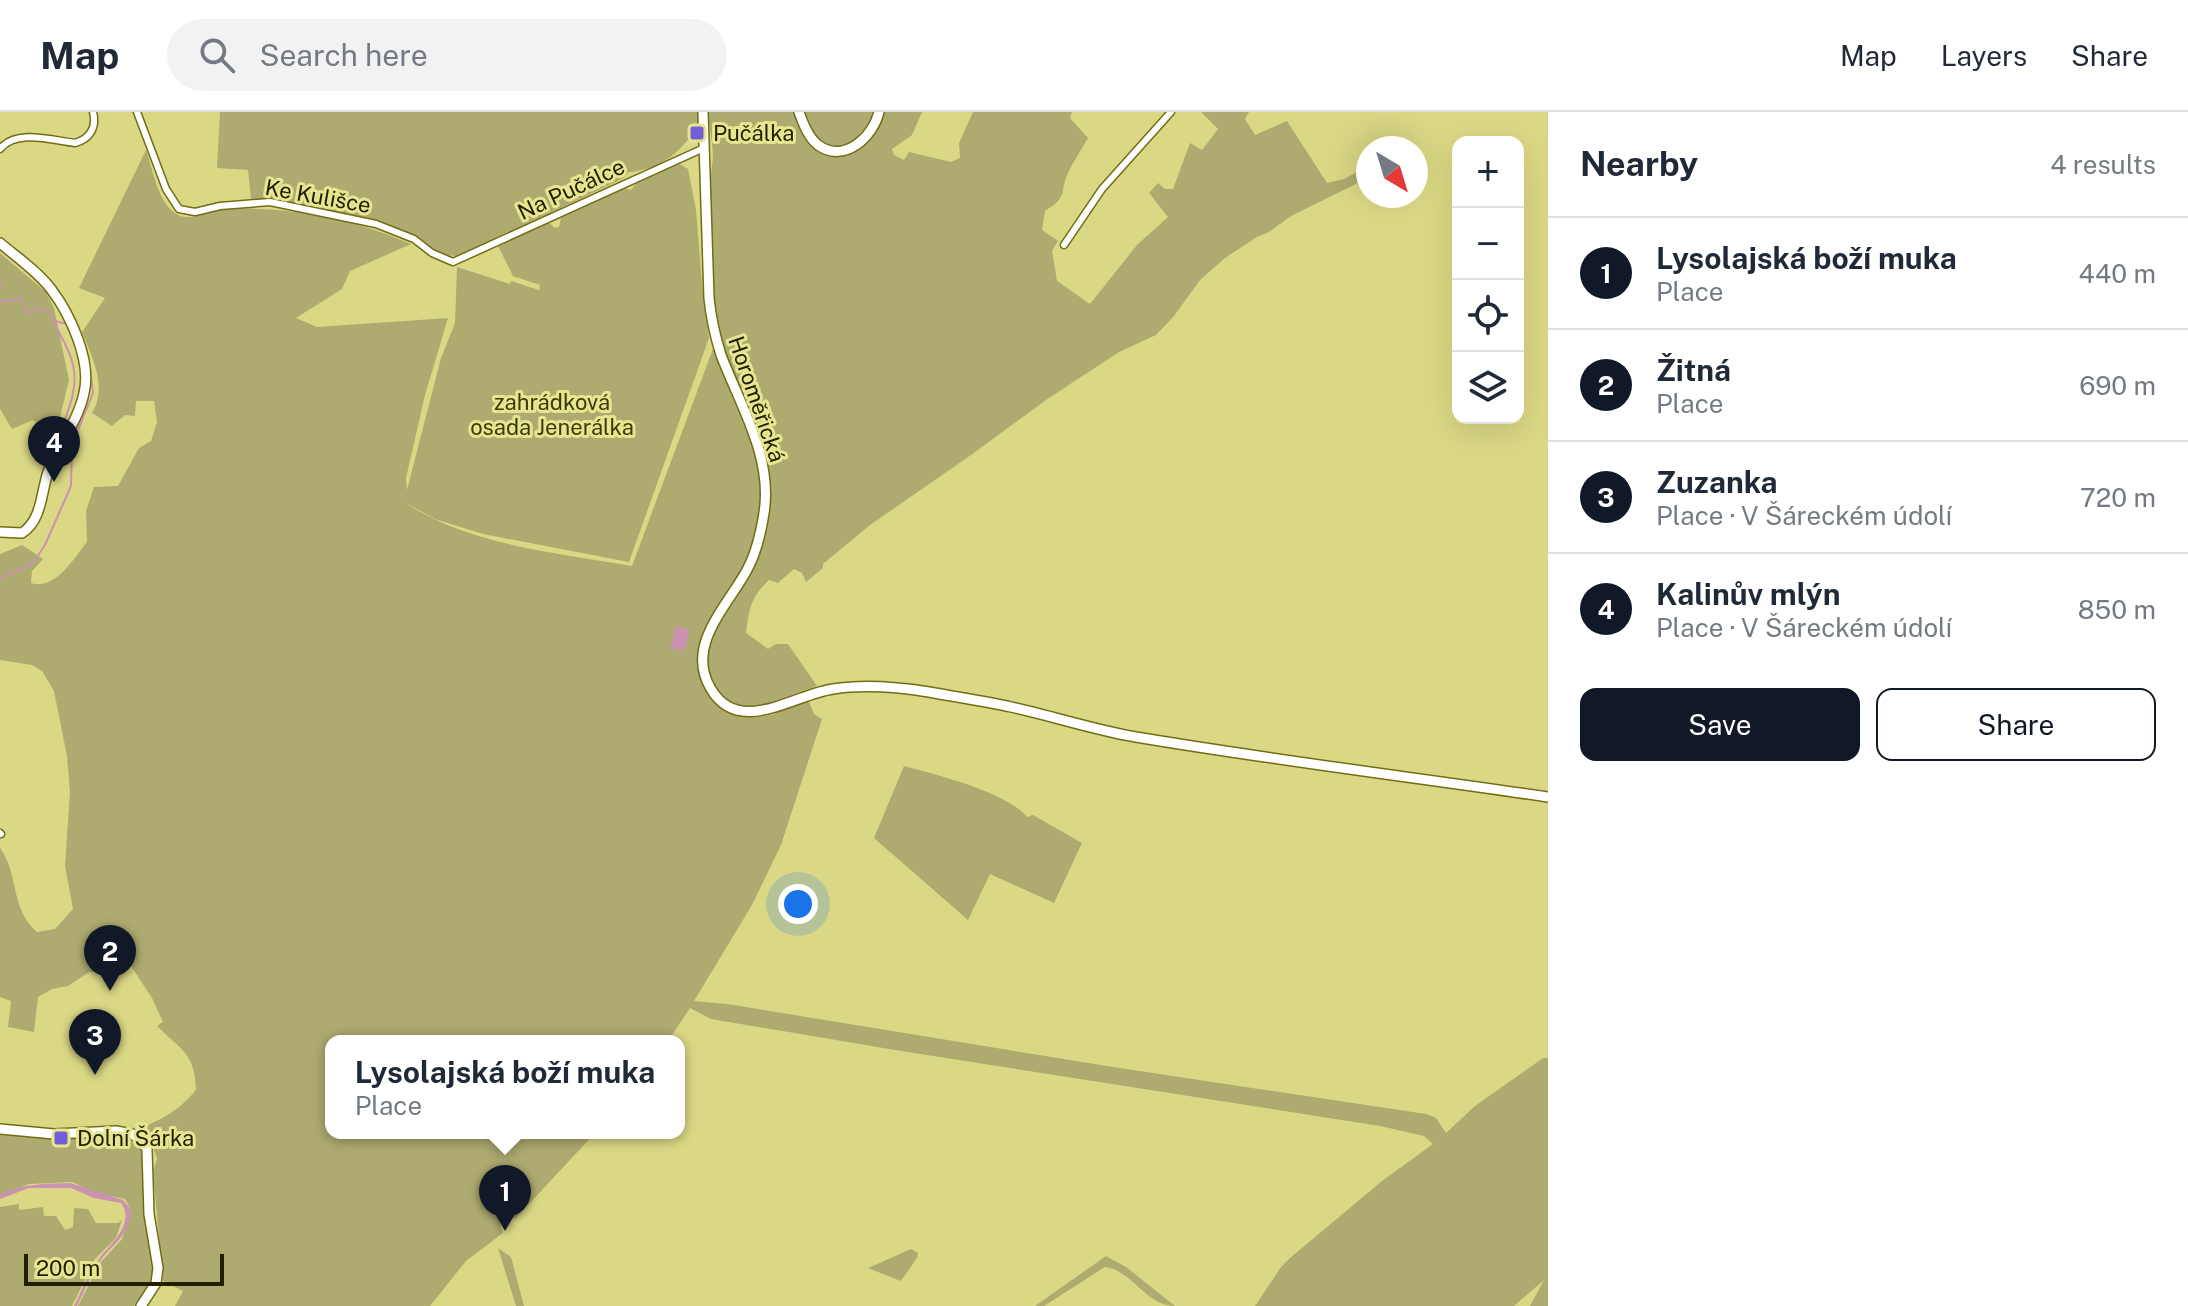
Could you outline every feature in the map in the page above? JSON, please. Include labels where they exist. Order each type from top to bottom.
[{"type":"main road","name":"Horoměřická","points":[[703,112],[712,323],[720,352],[754,432],[766,491],[761,534],[755,552],[747,571],[710,629],[704,645],[703,670],[717,698],[744,712],[764,711],[806,694],[835,688],[860,686],[926,692],[1010,706],[1133,737],[1548,797]]},
{"type":"main road","points":[[799,112],[814,141],[835,151],[853,148],[868,137],[879,112]]},
{"type":"main road","points":[[0,243],[51,289],[75,334],[86,379],[78,412],[56,455],[33,523],[22,533],[0,532]]},
{"type":"main road","points":[[0,1129],[116,1131],[132,1134],[147,1150],[149,1214],[158,1268],[156,1283],[141,1306]]},
{"type":"street","points":[[0,149],[7,141],[21,137],[75,143],[82,141],[94,127],[93,112]]},
{"type":"street","name":"Ke Kulišce","points":[[137,112],[166,189],[179,209],[195,212],[220,206],[270,202],[376,224],[414,239],[432,253],[453,262]]},
{"type":"street","points":[[1064,245],[1102,189],[1171,112]]},
{"type":"street","name":"Na Pučálce","points":[[453,262],[704,148]]},
{"type":"green space","points":[[220,112],[698,112],[698,133],[664,161],[629,172],[622,179],[457,256],[445,255],[368,218],[273,200],[251,199],[248,170],[217,168]]},
{"type":"green space","points":[[708,112],[794,112],[813,147],[828,155],[839,156],[850,154],[868,142],[876,133],[885,112],[922,112],[912,135],[892,149],[894,155],[904,160],[909,152],[951,162],[960,158],[959,143],[973,112],[1072,112],[1070,118],[1088,138],[1068,173],[1060,198],[1045,211],[1042,230],[1058,241],[1052,251],[1057,281],[1090,304],[1137,245],[1168,217],[1149,193],[1158,183],[1165,189],[1173,189],[1190,143],[1202,150],[1218,129],[1201,112],[1249,112],[1245,119],[1255,135],[1287,121],[1327,183],[1356,172],[1356,184],[1291,216],[1225,258],[1200,280],[1156,335],[1119,352],[1046,400],[870,525],[806,582],[802,573],[794,569],[778,583],[769,580],[752,604],[746,633],[768,649],[776,644],[788,644],[817,686],[749,707],[736,705],[724,698],[714,685],[708,669],[712,638],[755,566],[765,537],[770,507],[770,483],[760,436],[724,345],[715,313],[710,204],[713,153]]},
{"type":"green space","points":[[804,112],[874,112],[861,135],[846,145],[838,146],[829,145],[818,137]]},
{"type":"green space","name":"zahrádková osada Jenerálka","points":[[146,150],[161,195],[171,210],[183,217],[225,209],[297,212],[344,221],[411,244],[350,271],[342,289],[296,318],[317,327],[448,318],[425,395],[406,478],[407,490],[441,358],[455,323],[457,267],[539,290],[540,285],[513,276],[498,246],[549,223],[555,228],[559,227],[561,218],[625,188],[631,190],[637,182],[678,163],[688,169],[696,210],[709,338],[629,562],[483,534],[435,519],[404,502],[430,517],[457,529],[485,538],[632,566],[714,346],[755,453],[761,504],[748,554],[702,635],[698,670],[709,694],[729,711],[742,716],[763,717],[808,699],[814,714],[822,719],[781,845],[752,905],[694,1001],[1426,1114],[1436,1118],[1446,1133],[1475,1106],[1543,1058],[1548,1058],[1548,1306],[1530,1306],[1544,1280],[1514,1306],[1255,1306],[1290,1258],[1382,1181],[1433,1144],[1424,1136],[1380,1126],[711,1019],[690,1008],[672,1035],[325,1035],[325,1139],[589,1139],[516,1218],[499,1220],[503,1233],[466,1261],[430,1306],[175,1306],[183,1291],[163,1281],[153,1171],[157,1159],[146,1126],[174,1111],[196,1090],[190,1060],[157,1026],[163,1022],[131,966],[112,972],[89,972],[68,986],[52,989],[38,997],[34,1032],[8,1027],[11,1001],[0,997],[0,848],[10,869],[22,913],[37,932],[55,929],[73,909],[65,866],[70,792],[67,756],[54,691],[42,671],[32,665],[0,660],[0,554],[22,545],[43,559],[32,571],[31,583],[40,584],[56,578],[87,542],[86,511],[94,487],[118,486],[139,448],[151,441],[157,422],[154,401],[136,401],[135,416],[125,415],[112,426],[92,413],[97,403],[99,383],[82,332],[105,298],[79,288]]},
{"type":"green space","points":[[0,253],[46,292],[54,308],[69,380],[55,438],[33,420],[12,429],[0,409]]},
{"type":"green space","points":[[904,766],[988,792],[1027,817],[1033,815],[1082,843],[1054,903],[990,874],[968,920],[874,838]]},
{"type":"green space","points":[[0,1133],[59,1138],[125,1136],[137,1144],[143,1154],[146,1221],[155,1277],[134,1306],[78,1306],[100,1263],[122,1239],[131,1209],[125,1199],[96,1193],[72,1182],[29,1184],[0,1196]]},
{"type":"green space","points":[[19,1204],[19,1210],[43,1207],[44,1216],[56,1216],[65,1230],[73,1227],[74,1208],[88,1209],[96,1223],[118,1223],[122,1220],[116,1238],[95,1259],[72,1306],[0,1306],[0,1207]]},
{"type":"green space","points":[[498,1248],[511,1257],[524,1306],[516,1306]]},
{"type":"green space","points":[[911,1249],[918,1253],[917,1258],[901,1281],[868,1268]]},
{"type":"green space","points":[[1106,1256],[1126,1267],[1175,1306],[1156,1300],[1123,1274],[1105,1267],[1044,1306],[1035,1306]]},
{"type":"shaded area","points":[[676,626],[690,630],[685,651],[670,648]]},
{"type":"shaded area","points":[[70,1183],[123,1200],[131,1209],[127,1227],[98,1264],[77,1306],[74,1306],[92,1270],[124,1226],[125,1211],[121,1203],[94,1198],[71,1188],[29,1188],[0,1199],[0,1195],[25,1186]]},
{"type":"waterway","points":[[0,280],[0,286]]},
{"type":"waterway","points":[[0,300],[5,302],[20,298],[28,314],[36,308],[50,313],[71,358],[74,387],[54,449]]},
{"type":"waterway","points":[[55,321],[67,324]]},
{"type":"waterway","points":[[0,578],[33,563],[45,545],[71,486],[72,445],[93,393],[90,369]]},
{"type":"waterway","points":[[59,455],[71,461]]},
{"type":"place","name":"Pučálka","points":[[697,133]]},
{"type":"place","name":"Kalinův mlýn","points":[[54,482]]},
{"type":"place","name":"Žitná","points":[[110,991]]},
{"type":"place","name":"Zuzanka","points":[[95,1075]]},
{"type":"place","name":"Dolní Šárka","points":[[61,1138]]},
{"type":"place","name":"Lysolajská boží muka","points":[[505,1231]]}]
